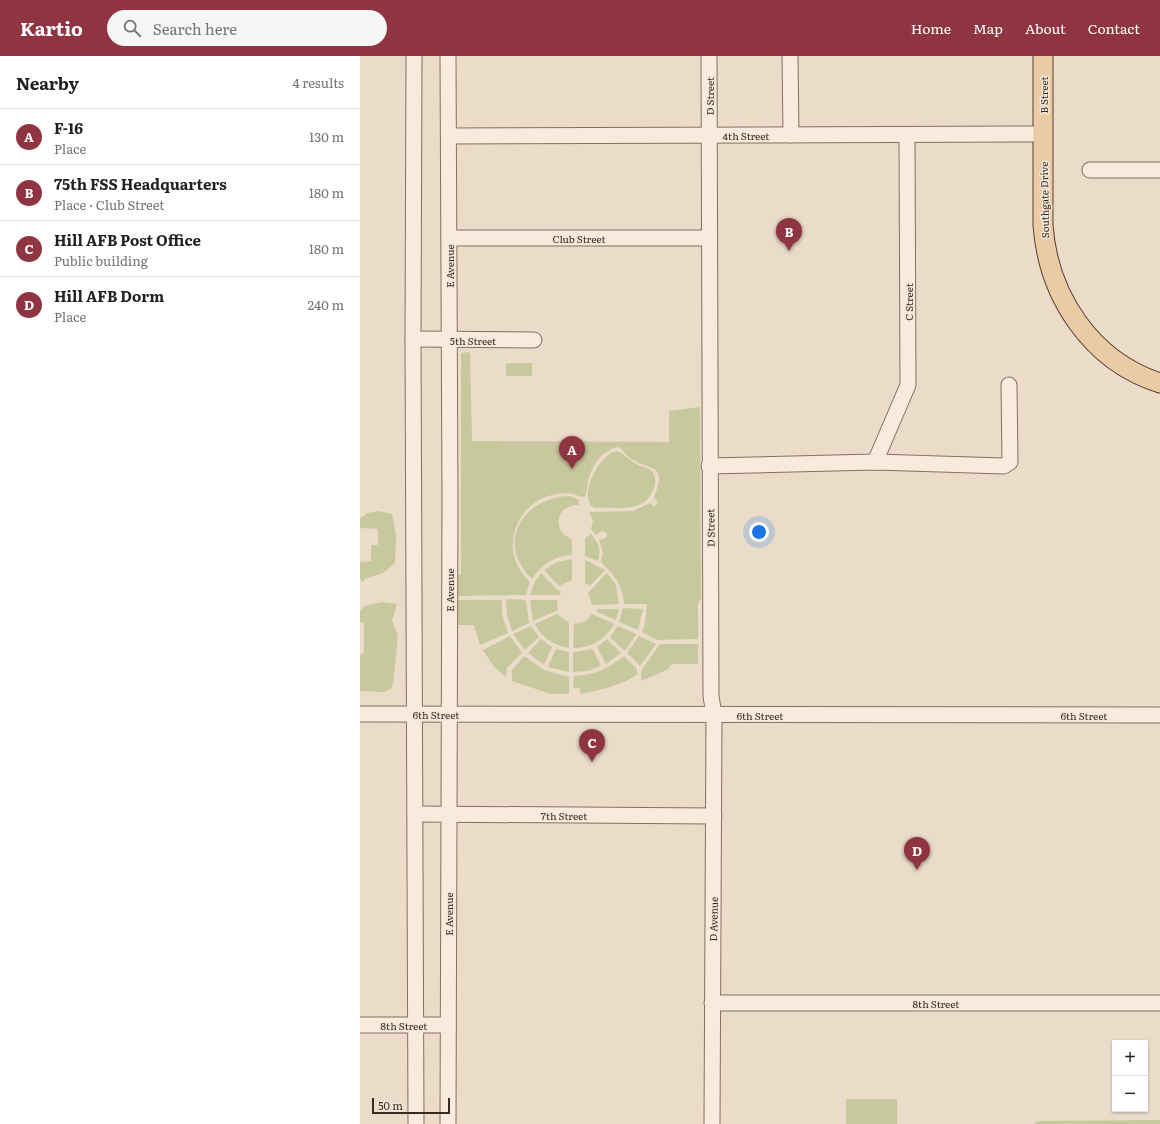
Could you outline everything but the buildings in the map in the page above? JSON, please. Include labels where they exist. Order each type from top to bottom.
[{"type":"main road","name":"B Street","points":[[1043,56],[1043,134]]},
{"type":"main road","name":"Southgate Drive","points":[[1043,134],[1044,236],[1050,267],[1060,295],[1078,324],[1104,352],[1129,369],[1160,383]]},
{"type":"street","points":[[414,56],[413,339],[416,1124]]},
{"type":"street","name":"E Avenue","points":[[448,56],[450,340],[448,1124]]},
{"type":"street","name":"D Street","points":[[709,56],[710,136]]},
{"type":"street","points":[[790,56],[791,135]]},
{"type":"street","name":"4th Street","points":[[449,136],[1043,134]]},
{"type":"street","name":"C Street","points":[[875,462],[908,384],[907,135]]},
{"type":"street","points":[[709,238],[710,136]]},
{"type":"street","points":[[1090,170],[1160,170]]},
{"type":"street","name":"Club Street","points":[[449,238],[709,238]]},
{"type":"street","name":"D Street","points":[[709,238],[711,696],[714,715]]},
{"type":"street","name":"5th Street","points":[[413,339],[534,340]]},
{"type":"street","points":[[709,466],[875,462],[1004,466],[1010,462],[1009,384]]},
{"type":"street","name":"6th Street","points":[[360,714],[1160,715]]},
{"type":"street","name":"D Avenue","points":[[712,1124],[714,715]]},
{"type":"street","name":"7th Street","points":[[415,814],[714,816]]},
{"type":"street","name":"8th Street","points":[[712,1003],[1160,1003]]},
{"type":"street","name":"8th Street","points":[[360,1025],[448,1025]]},
{"type":"green space","points":[[470,352],[472,441],[669,442],[669,411],[700,407],[701,598],[698,603],[698,639],[657,640],[642,632],[645,624],[647,604],[624,604],[620,586],[610,571],[601,562],[603,553],[599,540],[606,538],[607,533],[602,531],[596,535],[591,529],[593,520],[589,512],[633,511],[650,503],[654,507],[658,502],[654,498],[659,479],[656,470],[638,463],[618,447],[607,451],[598,460],[588,481],[585,497],[567,493],[549,496],[537,501],[522,515],[514,533],[513,552],[517,565],[530,582],[526,595],[457,596],[457,575],[461,574],[461,353]]},
{"type":"green space","points":[[506,363],[532,363],[532,376],[506,376]]},
{"type":"green space","points":[[617,451],[637,464],[649,469],[653,473],[655,478],[654,489],[648,499],[634,507],[595,508],[591,506],[588,499],[590,483],[598,466],[604,459]]},
{"type":"green space","points":[[569,496],[578,499],[579,505],[566,508],[561,513],[559,525],[565,535],[572,539],[572,555],[566,555],[554,559],[544,565],[532,579],[521,566],[517,558],[515,538],[518,528],[530,511],[539,505],[558,497]]},
{"type":"green space","points":[[379,511],[392,514],[396,535],[395,563],[383,573],[365,579],[363,582],[360,579],[360,562],[371,561],[371,545],[378,545],[378,529],[360,528],[360,518],[368,513]]},
{"type":"green space","points":[[591,534],[599,546],[600,553],[598,561],[585,556],[585,538]]},
{"type":"green space","points":[[572,559],[572,580],[559,586],[544,570],[557,562]]},
{"type":"green space","points":[[585,560],[605,570],[590,586],[585,583]]},
{"type":"green space","points":[[541,573],[561,593],[559,595],[530,595],[534,583]]},
{"type":"green space","points":[[607,573],[616,585],[619,604],[592,605],[588,593]]},
{"type":"green space","points":[[506,599],[526,600],[529,623],[512,631],[507,614]]},
{"type":"green space","points":[[457,600],[502,600],[502,614],[508,633],[480,645],[474,625],[457,625]]},
{"type":"green space","points":[[530,600],[557,600],[558,610],[533,621]]},
{"type":"green space","points":[[381,602],[397,604],[392,621],[398,635],[393,684],[391,689],[384,692],[360,691],[360,655],[364,653],[364,623],[360,622],[360,611],[365,606]]},
{"type":"green space","points":[[623,608],[643,609],[638,630],[619,622]]},
{"type":"green space","points":[[598,609],[619,609],[616,620],[597,612]]},
{"type":"green space","points":[[557,614],[569,623],[569,648],[558,645],[549,640],[541,633],[535,624]]},
{"type":"green space","points":[[592,614],[614,624],[602,639],[592,645],[573,648],[574,624],[586,621]]},
{"type":"green space","points":[[531,626],[539,637],[525,650],[513,634]]},
{"type":"green space","points":[[618,626],[636,634],[625,651],[610,637]]},
{"type":"green space","points":[[510,636],[522,653],[507,668],[506,677],[494,667],[483,650]]},
{"type":"green space","points":[[639,636],[656,644],[640,666],[627,653]]},
{"type":"green space","points":[[541,639],[552,647],[544,665],[528,653]]},
{"type":"green space","points":[[607,639],[621,653],[606,664],[597,647]]},
{"type":"green space","points":[[660,644],[698,644],[698,664],[672,664],[667,670],[641,681],[641,671]]},
{"type":"green space","points":[[556,649],[569,652],[569,672],[548,667]]},
{"type":"green space","points":[[593,649],[601,666],[588,671],[573,672],[573,652]]},
{"type":"green space","points":[[524,656],[544,670],[569,677],[569,694],[551,694],[512,681],[512,670]]},
{"type":"green space","points":[[624,656],[637,669],[637,675],[616,685],[580,694],[580,688],[573,688],[574,676],[600,670]]},
{"type":"green space","points":[[846,1099],[897,1099],[897,1124],[846,1124]]},
{"type":"green space","points":[[1160,1120],[1160,1124],[1034,1124],[1038,1121]]},
{"type":"place","name":"75th FSS Headquarters","points":[[789,251]]},
{"type":"place","name":"F-16","points":[[572,469]]},
{"type":"place","name":"Hill AFB Post Office","points":[[592,762]]},
{"type":"place","name":"Hill AFB Dorm","points":[[917,870]]}]
